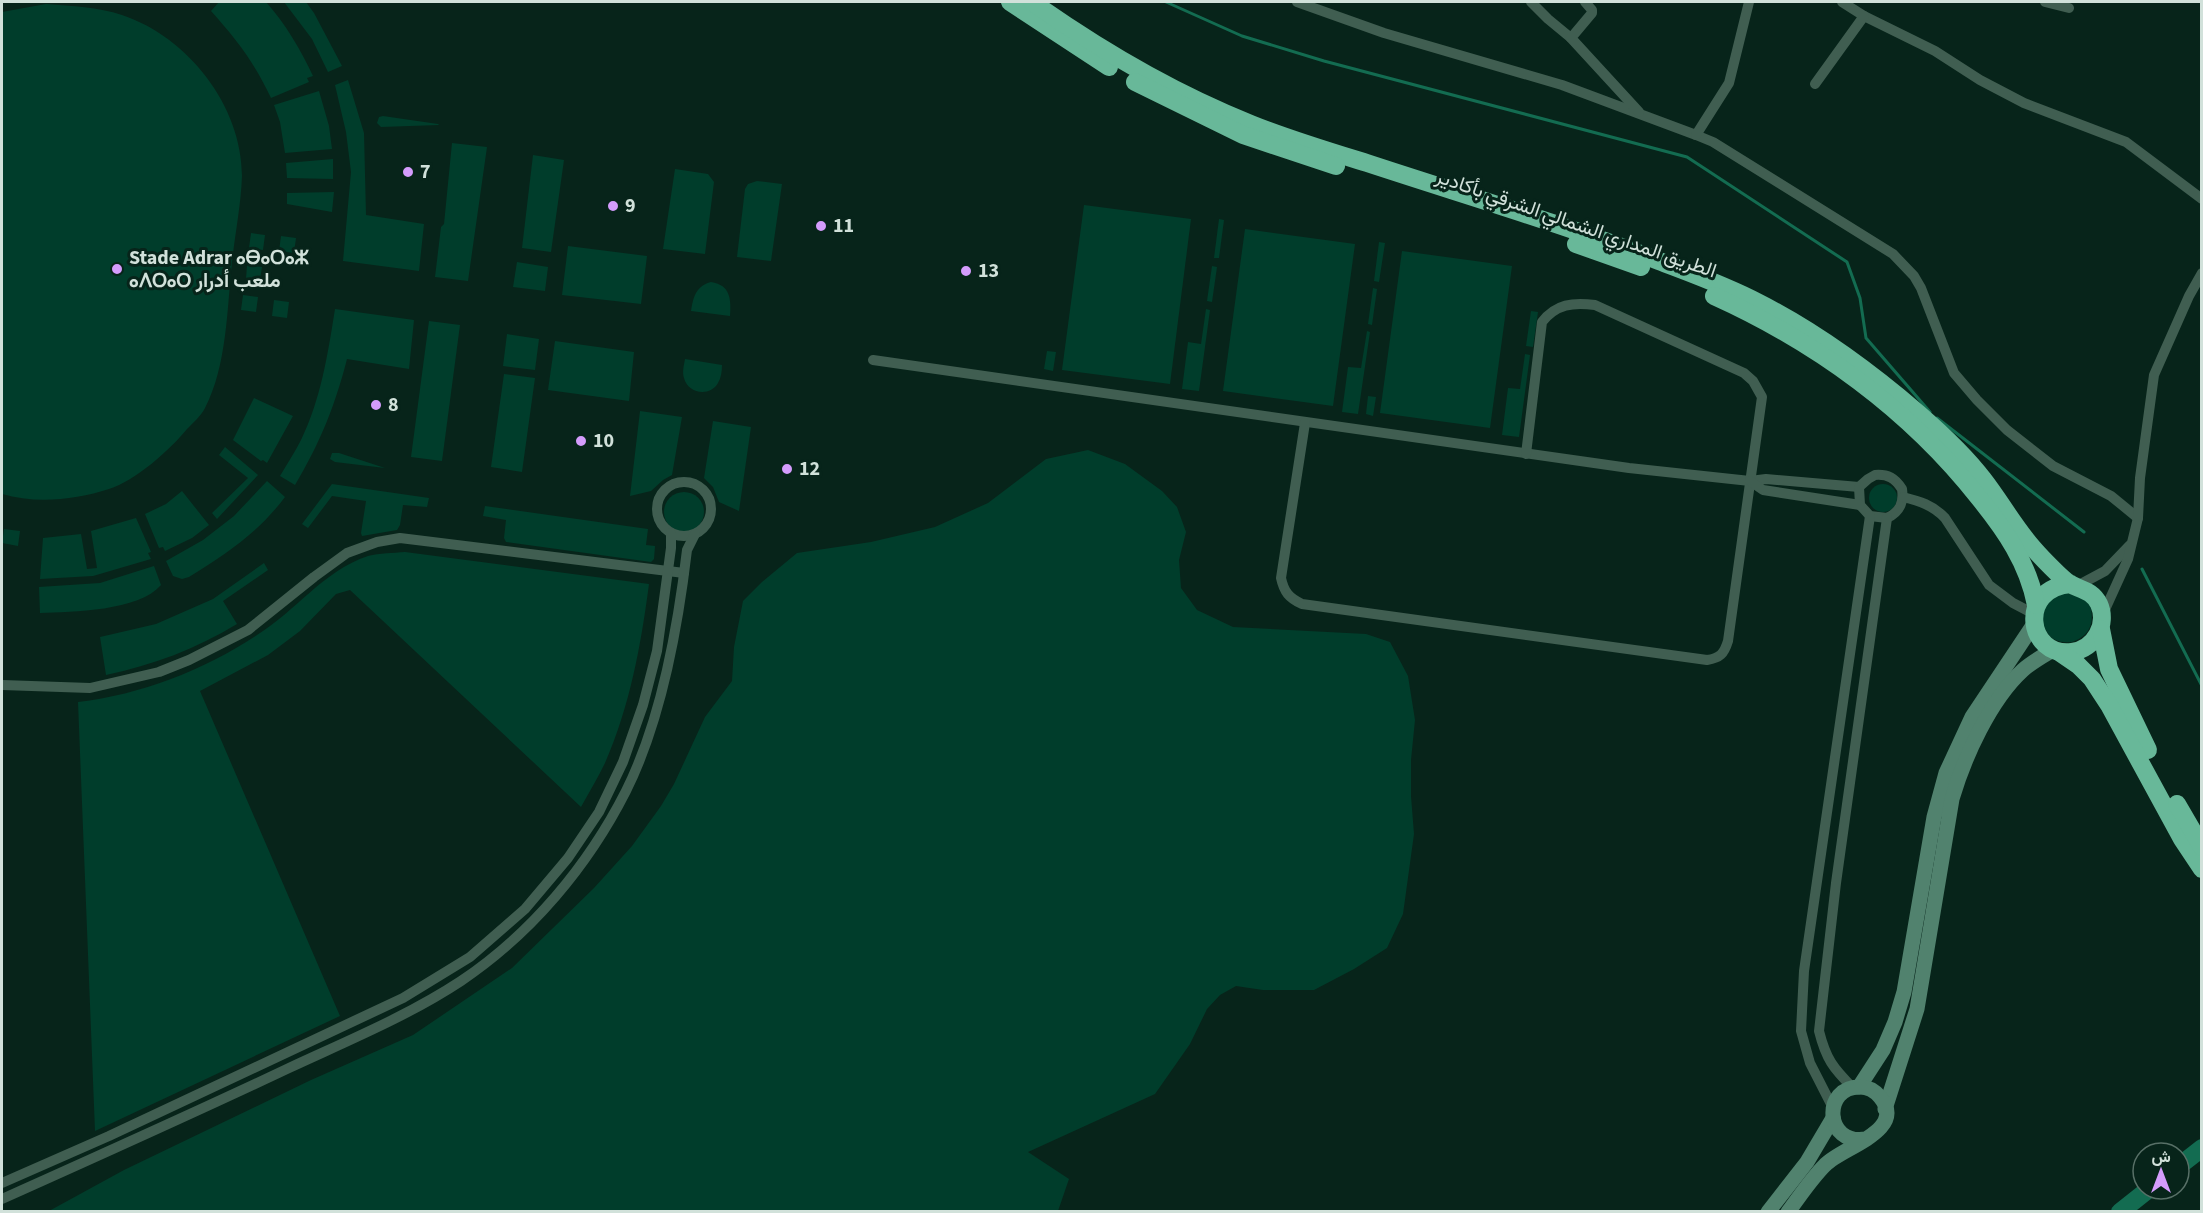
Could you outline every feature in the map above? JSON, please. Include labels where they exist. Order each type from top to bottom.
[{"type":"highway","name":"الطريق المداري الشمالي الشرقي بأكادير","points":[[1010,2],[1128,78],[1243,135],[1490,215],[1690,284],[1793,336],[1856,378],[1938,450],[1962,477],[2005,530],[2029,578],[2035,614]]},
{"type":"highway","name":"الطريق المداري الشمالي الشرقي بأكادير","points":[[1032,2],[1141,72],[1252,125],[1611,243],[1707,279],[1767,307],[1830,345],[1919,414],[1981,476],[2033,548],[2074,585]]},
{"type":"highway","points":[[2202,846],[2163,779],[2109,669],[2099,605],[2094,596],[2074,585],[2060,585],[2050,589],[2042,596],[2035,614],[2037,635],[2044,644],[2078,665],[2092,679],[2136,752],[2182,839],[2202,869]]},
{"type":"highway","points":[[2056,651],[2072,652],[2085,648],[2095,640],[2101,623]]},
{"type":"street","points":[[1297,2],[1384,33],[1562,86],[1713,142],[1893,254],[1914,276],[1921,288],[1954,373],[1977,400],[2007,430],[2053,466],[2111,496],[2138,518]]},
{"type":"street","points":[[1334,2],[1335,15]]},
{"type":"street","points":[[1531,2],[1571,38],[1642,115]]},
{"type":"street","points":[[1571,38],[1592,14],[1592,10],[1585,2]]},
{"type":"street","points":[[1696,135],[1729,83],[1749,2]]},
{"type":"street","points":[[1842,2],[1864,16],[1935,51],[1980,80],[2024,103],[2126,142],[2202,199]]},
{"type":"street","points":[[2045,2],[2069,8]]},
{"type":"street","points":[[1815,84],[1864,16]]},
{"type":"street","points":[[2101,623],[2128,559],[2138,518],[2140,478],[2154,375],[2189,296],[2202,273]]},
{"type":"street","points":[[1305,423],[1281,578],[1283,587],[1293,600],[1302,604],[1707,660],[1717,659],[1723,654],[1728,642],[1762,397],[1759,389],[1744,373],[1588,304],[1575,303],[1562,306],[1550,313],[1542,322],[1526,454]]},
{"type":"street","points":[[873,360],[1629,468],[1750,481],[1766,479],[1859,488]]},
{"type":"street","points":[[1884,475],[1898,482],[1903,497],[1899,510],[1887,518],[1870,516],[1860,505],[1859,488],[1868,478],[1884,475]]},
{"type":"street","points":[[1750,481],[1763,490],[1860,505]]},
{"type":"street","points":[[2,1199],[376,1028],[461,981],[517,937],[545,908],[590,852],[627,790],[650,730],[663,687],[687,550],[695,534],[708,524],[711,517],[711,501],[702,488],[688,482],[671,485],[658,500],[658,517],[665,529],[671,533],[679,536],[695,534]]},
{"type":"street","points":[[1768,1212],[1807,1162],[1841,1094],[1856,1087],[1883,1050],[1895,1022],[1905,983],[1934,817],[1946,772],[1972,717],[2035,614],[2013,603],[1989,585],[1938,511],[1922,502],[1903,497]]},
{"type":"street","points":[[1866,1139],[1859,1140],[1845,1136],[1839,1131],[1810,1063],[1801,1031],[1804,971],[1870,516]]},
{"type":"street","points":[[1886,1109],[1879,1096],[1873,1091],[1856,1087],[1834,1070],[1824,1054],[1819,1032],[1836,883],[1887,518]]},
{"type":"street","points":[[2,1183],[109,1136],[403,998],[470,957],[525,909],[568,858],[599,812],[623,762],[644,705],[657,651],[671,533]]},
{"type":"street","points":[[2,685],[90,688],[159,672],[189,660],[249,630],[347,553],[377,542],[400,538],[684,573]]},
{"type":"street","points":[[2074,585],[2111,565],[2133,540]]},
{"type":"street","points":[[1788,1212],[1826,1164],[1837,1154],[1880,1131],[1917,1009],[1952,799],[1963,766],[1982,727],[2010,685],[2028,666],[2056,651]]},
{"type":"green space","points":[[219,2],[266,2],[286,28],[303,56],[313,76],[307,78],[309,82],[271,98],[244,52],[211,11]]},
{"type":"green space","points":[[284,2],[306,2],[342,66],[328,72],[312,39]]},
{"type":"green space","name":"Stade Adrar ⴰⴱⴰⵔⴰⵣ ⴰⴷⵔⴰⵔ ملعب أدرار","points":[[46,4],[75,6],[122,15],[146,25],[189,57],[207,78],[233,124],[240,150],[242,176],[222,356],[212,392],[203,411],[162,455],[130,479],[96,493],[42,500],[2,494],[2,12]]},
{"type":"green space","points":[[348,80],[364,133],[366,215],[424,224],[419,271],[343,261],[351,172],[346,132],[335,85]]},
{"type":"green space","points":[[319,91],[329,126],[332,149],[285,153],[280,122],[274,105]]},
{"type":"green space","points":[[379,117],[439,125],[381,127],[377,123]]},
{"type":"green space","points":[[452,143],[487,147],[468,281],[435,277],[441,227],[444,224]]},
{"type":"green space","points":[[533,155],[564,160],[551,252],[522,248]]},
{"type":"green space","points":[[333,159],[333,179],[287,178],[286,163]]},
{"type":"green space","points":[[675,169],[708,174],[714,182],[705,254],[663,249]]},
{"type":"green space","points":[[757,181],[782,184],[771,261],[737,257],[745,189],[748,184]]},
{"type":"green space","points":[[334,192],[332,212],[287,204],[287,193]]},
{"type":"green space","points":[[1084,205],[1191,219],[1170,384],[1062,370]]},
{"type":"green space","points":[[1219,219],[1224,220],[1219,258],[1214,258]]},
{"type":"green space","points":[[1245,229],[1355,244],[1333,406],[1223,391]]},
{"type":"green space","points":[[251,233],[265,235],[263,250],[249,248]]},
{"type":"green space","points":[[281,236],[296,238],[294,253],[279,251]]},
{"type":"green space","points":[[1379,242],[1385,243],[1379,282],[1374,281]]},
{"type":"green space","points":[[568,246],[647,256],[641,304],[562,295]]},
{"type":"green space","points":[[1402,251],[1512,266],[1490,428],[1380,413]]},
{"type":"green space","points":[[517,262],[548,267],[545,291],[513,287]]},
{"type":"green space","points":[[247,265],[262,267],[260,280],[246,279]]},
{"type":"green space","points":[[1212,266],[1217,267],[1212,302],[1207,301]]},
{"type":"green space","points":[[711,282],[723,286],[726,290],[730,299],[730,316],[691,311],[696,293],[702,286]]},
{"type":"green space","points":[[1373,288],[1377,289],[1372,325],[1368,324]]},
{"type":"green space","points":[[243,295],[258,297],[256,312],[241,310]]},
{"type":"green space","points":[[274,300],[289,302],[287,318],[272,316]]},
{"type":"green space","points":[[335,309],[414,320],[409,369],[347,359],[326,424],[295,485],[280,476],[301,440],[314,408]]},
{"type":"green space","points":[[1206,309],[1210,310],[1199,391],[1182,389],[1188,342],[1201,344]]},
{"type":"green space","points":[[1531,311],[1538,312],[1533,347],[1526,346]]},
{"type":"green space","points":[[429,321],[460,325],[442,461],[411,457]]},
{"type":"green space","points":[[1367,331],[1370,332],[1358,414],[1342,412],[1348,367],[1361,368]]},
{"type":"green space","points":[[507,334],[539,339],[535,370],[503,366]]},
{"type":"green space","points":[[555,341],[634,352],[629,401],[548,390]]},
{"type":"green space","points":[[1047,351],[1056,352],[1053,371],[1044,369]]},
{"type":"green space","points":[[1525,354],[1530,355],[1519,437],[1502,435],[1508,388],[1520,389]]},
{"type":"green space","points":[[685,359],[722,365],[718,383],[705,392],[690,388],[683,376]]},
{"type":"green space","points":[[504,374],[535,378],[522,472],[491,467]]},
{"type":"green space","points":[[1368,396],[1376,397],[1373,416],[1366,414]]},
{"type":"green space","points":[[254,398],[293,416],[267,463],[233,440]]},
{"type":"green space","points":[[640,411],[682,417],[672,475],[651,491],[630,496]]},
{"type":"green space","points":[[713,421],[751,427],[739,511],[719,502],[713,487],[704,478]]},
{"type":"green space","points":[[225,447],[258,475],[217,519],[212,513],[248,478],[219,455]]},
{"type":"green space","points":[[1088,450],[1125,464],[1162,491],[1177,507],[1186,532],[1179,560],[1181,588],[1197,610],[1233,627],[1366,634],[1390,642],[1408,676],[1415,720],[1411,760],[1414,834],[1403,914],[1387,948],[1314,990],[1263,990],[1236,986],[1220,995],[1207,1009],[1190,1044],[1155,1094],[1028,1152],[1069,1179],[1058,1211],[49,1211],[124,1170],[311,1080],[413,1035],[512,968],[594,888],[632,846],[661,806],[674,784],[705,717],[732,681],[734,647],[743,601],[797,553],[871,542],[935,527],[988,503],[1046,459]]},
{"type":"green space","points":[[332,453],[339,453],[385,468],[335,462],[330,459]]},
{"type":"green space","points":[[267,481],[285,497],[275,510],[229,551],[189,577],[182,579],[173,576],[166,561],[203,540],[234,516]]},
{"type":"green space","points":[[332,484],[429,498],[427,507],[403,505],[397,530],[362,536],[366,501],[332,496],[308,528],[302,524]]},
{"type":"green space","points":[[1883,484],[1893,488],[1897,498],[1893,508],[1883,512],[1873,508],[1869,498],[1873,488]]},
{"type":"green space","points":[[182,491],[209,525],[192,538],[165,551],[163,547],[159,548],[145,514],[166,504]]},
{"type":"green space","points":[[684,492],[692,493],[698,498],[703,504],[703,520],[698,526],[692,531],[684,532],[676,531],[670,526],[665,520],[664,512],[665,504],[670,498],[676,493]]},
{"type":"green space","points":[[485,506],[648,529],[646,545],[655,546],[654,559],[651,562],[506,542],[504,538],[506,520],[483,516]]},
{"type":"green space","points":[[136,518],[151,552],[148,553],[151,559],[93,576],[40,579],[43,538],[81,534],[87,569],[97,568],[91,531]]},
{"type":"green space","points":[[4,529],[20,531],[18,546],[2,543]]},
{"type":"green space","points":[[405,552],[649,584],[628,697],[605,763],[581,807],[350,590],[336,594],[300,631],[268,655],[200,691],[340,1016],[95,1131],[78,702],[148,687],[215,660],[271,625],[337,571],[368,556]]},
{"type":"green space","points":[[264,563],[268,570],[223,601],[237,624],[174,655],[106,675],[100,637],[156,624],[213,599]]},
{"type":"green space","points":[[154,566],[161,585],[151,594],[137,600],[104,608],[40,613],[39,587],[100,583]]},
{"type":"green space","points":[[2060,590],[2089,601],[2091,608],[2092,620],[2088,631],[2072,642],[2053,639],[2046,631],[2040,612]]},
{"type":"waterway","points":[[1166,2],[1242,36],[1324,61],[1687,157],[1847,262],[1860,298],[1866,338],[1930,412]]},
{"type":"waterway","points":[[1937,418],[2084,532]]},
{"type":"waterway","points":[[2142,569],[2202,686]]},
{"type":"waterway","points":[[2191,1157],[2202,1148]]},
{"type":"waterway","points":[[2120,1212],[2134,1201]]},
{"type":"place","name":"7","points":[[408,172]]},
{"type":"place","name":"9","points":[[613,206]]},
{"type":"place","name":"11","points":[[821,226]]},
{"type":"place","name":"Stade Adrar ⴰⴱⴰⵔⴰⵣ ⴰⴷⵔⴰⵔ ملعب أدرار","points":[[117,269]]},
{"type":"place","name":"13","points":[[966,271]]},
{"type":"place","name":"8","points":[[376,405]]},
{"type":"place","name":"10","points":[[581,441]]},
{"type":"place","name":"12","points":[[787,469]]}]
